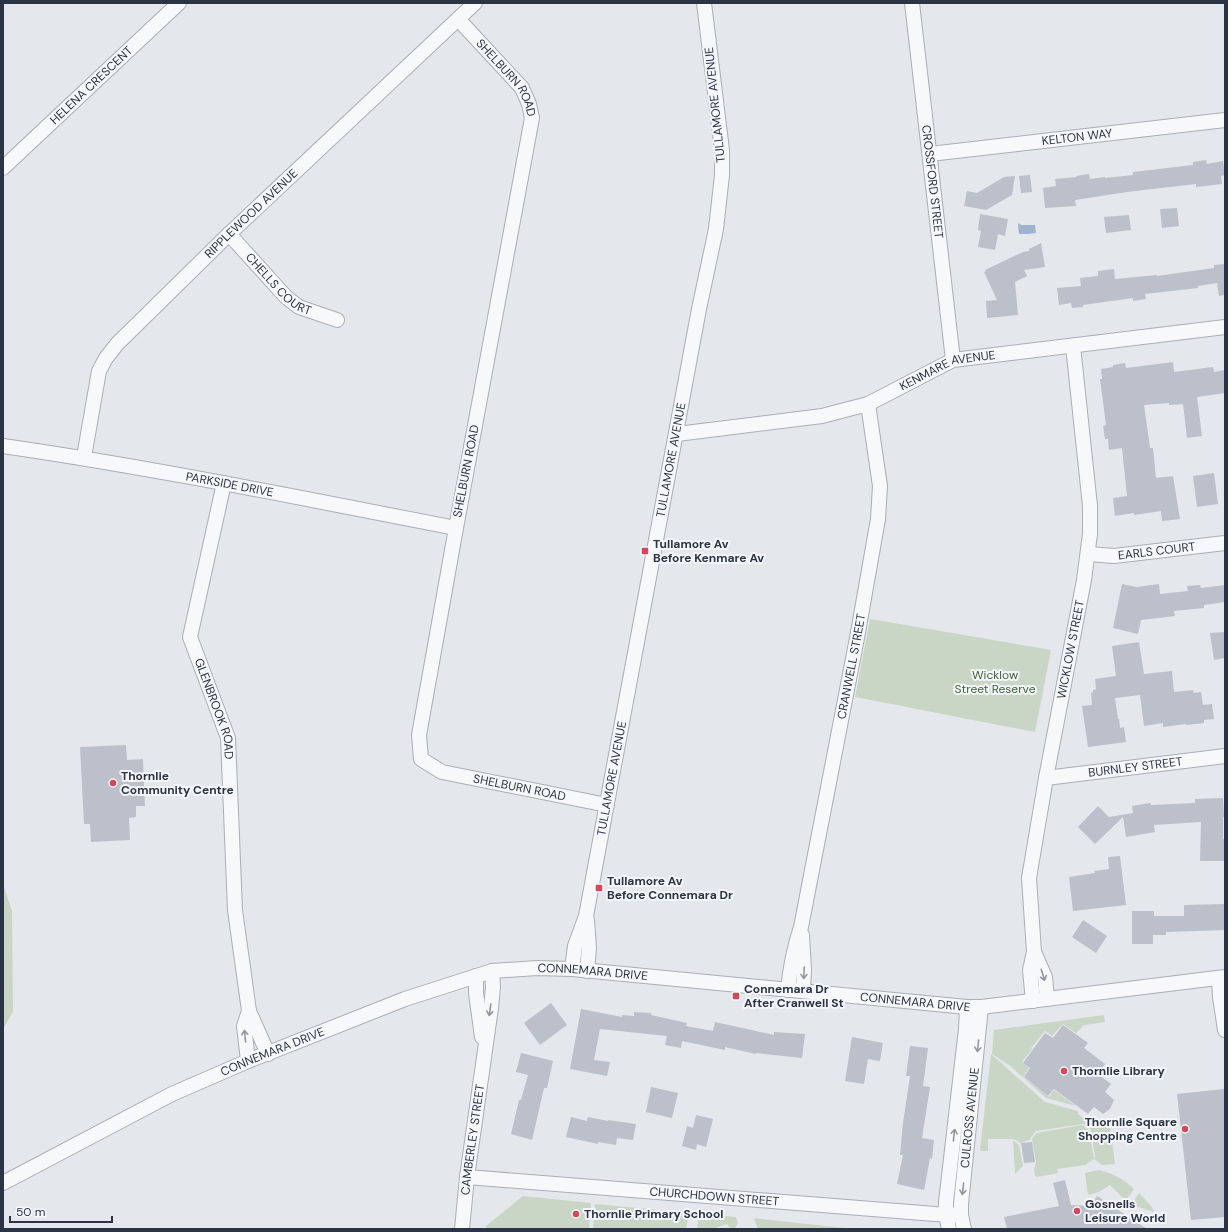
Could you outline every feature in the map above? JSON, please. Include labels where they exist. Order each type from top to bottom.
[{"type":"street","name":"HELENA CRESCENT","points":[[3,168],[179,3]]},
{"type":"street","name":"RIPPLEWOOD AVENUE","points":[[84,458],[99,371],[106,358],[117,344],[229,234],[475,3]]},
{"type":"street","name":"TULLAMORE AVENUE","points":[[572,969],[575,946],[586,916],[677,434],[699,309],[716,229],[722,175],[722,150],[704,3]]},
{"type":"street","name":"CROSSFORD STREET","points":[[912,3],[952,360]]},
{"type":"street","name":"SHELBURN ROAD","points":[[458,19],[522,88],[529,104],[532,118],[419,735],[421,759],[442,772],[607,805]]},
{"type":"street","name":"KELTON WAY","points":[[930,154],[1225,120]]},
{"type":"street","name":"CHELLS COURT","points":[[229,234],[286,297],[299,307],[337,320]]},
{"type":"street","name":"KENMARE AVENUE","points":[[677,434],[822,416],[868,404],[952,360],[1225,327]]},
{"type":"street","name":"WICKLOW STREET","points":[[1033,1001],[1030,970],[1034,952],[1029,878],[1046,778],[1084,580],[1090,534],[1090,508],[1073,346]]},
{"type":"street","name":"CRANWELL STREET","points":[[788,990],[795,945],[801,927],[857,638],[878,519],[880,486],[868,404]]},
{"type":"street","name":"PARKSIDE DRIVE","points":[[3,446],[84,458],[224,483],[456,528]]},
{"type":"street","name":"GLENBROOK ROAD","points":[[224,483],[190,637],[228,738],[234,910],[249,1011],[268,1054]]},
{"type":"street","name":"EARLS COURT","points":[[1088,554],[1114,556],[1225,543]]},
{"type":"street","name":"BURNLEY STREET","points":[[1046,778],[1225,756]]},
{"type":"street","name":"TULLAMORE AVENUE","points":[[586,916],[589,948],[587,971]]},
{"type":"street","name":"CRANWELL STREET","points":[[801,927],[804,970],[803,991]]},
{"type":"street","name":"WICKLOW STREET","points":[[1034,952],[1045,977],[1048,999]]},
{"type":"street","name":"CONNEMARA DRIVE","points":[[3,1183],[172,1094],[248,1061],[405,999],[492,971],[537,968],[572,969],[967,1008],[1222,978]]},
{"type":"street","name":"CAMBERLEY STREET","points":[[462,1229],[467,1177],[491,1008],[493,987],[492,971]]},
{"type":"street","name":"CAMBERLEY STREET","points":[[476,976],[476,992],[484,1051]]},
{"type":"street","points":[[1222,978],[1220,997],[1225,1030]]},
{"type":"street","name":"CULROSS AVENUE","points":[[964,1229],[961,1215],[981,1007]]},
{"type":"street","name":"CULROSS AVENUE","points":[[949,1229],[946,1215],[946,1202],[967,1008]]},
{"type":"street","name":"GLENBROOK ROAD","points":[[248,1061],[244,1026],[249,1011]]},
{"type":"street","name":"CHURCHDOWN STREET","points":[[467,1177],[961,1215]]},
{"type":"green space","name":"Wicklow Street Reserve","points":[[870,619],[1051,650],[1035,732],[855,697]]},
{"type":"green space","points":[[3,884],[12,911],[13,1012],[3,1029]]},
{"type":"green space","points":[[1104,1015],[1105,1022],[1084,1025],[1076,1033],[1063,1024],[1052,1036],[1045,1031],[1022,1062],[1029,1068],[1023,1077],[1049,1097],[1054,1090],[1076,1106],[1046,1098],[1009,1065],[992,1054],[994,1030]]},
{"type":"green space","points":[[991,1054],[1045,1102],[1078,1111],[1078,1114],[1085,1120],[1093,1121],[1094,1119],[1109,1119],[1115,1164],[1102,1165],[1094,1159],[1095,1157],[1091,1130],[1084,1124],[1036,1131],[1029,1140],[1020,1143],[1014,1139],[988,1139],[988,1151],[980,1150]]},
{"type":"green space","points":[[1082,1125],[1089,1130],[1094,1159],[1085,1165],[1057,1169],[1058,1173],[1037,1177],[1035,1176],[1034,1170],[1036,1162],[1032,1138],[1037,1133]]},
{"type":"green space","points":[[1013,1140],[1019,1145],[1023,1166],[1015,1174]]},
{"type":"green space","points":[[1099,1170],[1118,1177],[1134,1189],[1126,1200],[1110,1185],[1099,1192],[1088,1195],[1085,1173]]},
{"type":"green space","points":[[1139,1193],[1152,1207],[1154,1212],[1132,1204]]},
{"type":"green space","points":[[523,1196],[591,1203],[589,1229],[486,1229],[486,1226]]},
{"type":"green space","points":[[595,1204],[689,1213],[686,1229],[593,1229]]},
{"type":"green space","points":[[699,1214],[736,1217],[738,1223],[734,1229],[731,1229],[727,1224],[712,1229],[697,1229]]},
{"type":"green space","points":[[754,1218],[844,1228],[844,1229],[758,1229]]},
{"type":"water","points":[[1019,223],[1021,225],[1035,225],[1036,233],[1019,234]]},
{"type":"building","points":[[1206,160],[1207,164],[1223,161],[1225,175],[1221,176],[1222,184],[1196,187],[1196,184],[1127,192],[1075,200],[1076,206],[1045,208],[1043,188],[1056,186],[1055,179],[1077,177],[1076,176],[1089,174],[1090,179],[1133,175],[1133,172],[1193,165],[1193,162]]},
{"type":"building","points":[[1030,175],[1032,192],[1021,193],[1019,176]]},
{"type":"building","points":[[1015,176],[1012,195],[986,210],[964,206],[967,191],[977,193],[1004,177]]},
{"type":"building","points":[[1177,208],[1179,226],[1162,228],[1160,209]]},
{"type":"building","points":[[980,214],[1008,219],[1005,236],[998,234],[995,250],[978,247],[981,231],[978,230]]},
{"type":"building","points":[[1129,215],[1131,230],[1106,233],[1104,217]]},
{"type":"building","points":[[1041,243],[1045,267],[1024,270],[1027,276],[1015,282],[1018,315],[987,318],[986,301],[997,300],[984,272],[986,271],[985,270],[1023,252],[1029,251],[1029,249]]},
{"type":"building","points":[[1225,264],[1225,295],[1219,296],[1217,283],[1198,286],[1198,288],[1145,294],[1146,299],[1133,301],[1133,298],[1072,308],[1071,303],[1059,305],[1057,288],[1081,286],[1080,278],[1098,276],[1098,271],[1114,269],[1115,279],[1157,276],[1214,268],[1214,265]]},
{"type":"building","points":[[1173,362],[1174,372],[1213,367],[1214,372],[1225,370],[1225,393],[1197,397],[1202,436],[1187,438],[1183,404],[1169,405],[1169,403],[1144,405],[1150,448],[1153,448],[1156,478],[1173,476],[1180,519],[1162,521],[1161,511],[1115,516],[1113,498],[1127,496],[1122,448],[1109,450],[1108,439],[1105,439],[1103,426],[1106,425],[1100,379],[1102,379],[1101,369],[1125,363],[1126,368]]},
{"type":"building","points":[[1214,473],[1218,504],[1197,507],[1193,476]]},
{"type":"building","points":[[1122,584],[1136,587],[1159,584],[1160,594],[1188,591],[1187,586],[1200,585],[1201,588],[1225,585],[1225,602],[1204,605],[1204,608],[1174,611],[1175,616],[1141,620],[1138,634],[1113,628]]},
{"type":"building","points":[[1225,632],[1225,658],[1214,660],[1210,633]]},
{"type":"building","points":[[1139,642],[1144,674],[1172,671],[1174,692],[1193,690],[1194,693],[1201,692],[1203,705],[1212,704],[1214,719],[1204,720],[1204,723],[1186,725],[1163,727],[1163,723],[1144,726],[1140,695],[1115,698],[1120,728],[1124,727],[1126,742],[1088,747],[1082,706],[1092,705],[1091,693],[1096,689],[1095,679],[1116,676],[1112,646]]},
{"type":"building","name":"Thornlie Community Centre","points":[[126,745],[127,760],[143,759],[145,806],[136,806],[136,817],[129,818],[130,840],[91,842],[90,824],[84,824],[80,747]]},
{"type":"building","points":[[1223,798],[1223,839],[1225,839],[1225,861],[1200,861],[1201,822],[1154,825],[1155,832],[1126,837],[1123,817],[1095,844],[1078,827],[1098,806],[1109,817],[1133,813],[1132,806],[1150,803],[1151,805],[1195,803],[1195,799]]},
{"type":"building","points":[[1120,856],[1126,905],[1073,911],[1069,877],[1109,869],[1108,857]]},
{"type":"building","points":[[1225,904],[1225,930],[1166,932],[1166,935],[1153,935],[1153,944],[1132,944],[1132,911],[1154,911],[1154,916],[1184,916],[1184,905]]},
{"type":"building","points":[[1083,920],[1107,936],[1096,953],[1072,937]]},
{"type":"building","points":[[551,1003],[567,1025],[540,1045],[524,1023]]},
{"type":"building","points":[[581,1009],[622,1017],[622,1015],[634,1016],[634,1012],[651,1013],[651,1015],[687,1023],[686,1026],[713,1031],[715,1022],[774,1035],[774,1032],[805,1034],[802,1058],[756,1054],[725,1047],[725,1050],[682,1041],[681,1048],[665,1045],[667,1036],[600,1029],[594,1060],[610,1062],[607,1076],[570,1069]]},
{"type":"building","name":"Thornlie Library","points":[[1063,1025],[1088,1043],[1084,1048],[1105,1064],[1098,1074],[1111,1084],[1105,1092],[1114,1100],[1110,1109],[1103,1114],[1094,1107],[1088,1114],[1054,1089],[1048,1096],[1024,1077],[1030,1068],[1023,1063],[1045,1033],[1053,1038]]},
{"type":"building","points":[[852,1037],[883,1043],[880,1061],[868,1059],[864,1084],[845,1081]]},
{"type":"building","points":[[910,1046],[928,1048],[923,1086],[930,1087],[922,1138],[934,1140],[932,1159],[930,1158],[924,1190],[897,1184],[903,1155],[900,1155],[910,1076],[906,1076]]},
{"type":"building","points":[[521,1053],[553,1061],[547,1088],[544,1088],[532,1140],[511,1134],[519,1100],[521,1100],[528,1075],[516,1072]]},
{"type":"building","points":[[651,1087],[678,1093],[672,1118],[646,1112]]},
{"type":"building","points":[[1224,1089],[1225,1217],[1191,1220],[1177,1094]]},
{"type":"building","points":[[696,1115],[713,1119],[706,1147],[697,1144],[696,1150],[682,1146],[687,1126],[693,1128]]},
{"type":"building","points":[[571,1117],[587,1121],[588,1117],[636,1124],[633,1140],[617,1138],[616,1145],[598,1142],[598,1144],[566,1137]]},
{"type":"building","points":[[1032,1142],[1035,1162],[1024,1163],[1021,1143]]},
{"type":"building","name":"Gosnells Leisure World","points":[[1065,1180],[1071,1205],[1091,1206],[1097,1196],[1147,1229],[1007,1229],[1004,1217],[1059,1206],[1053,1183]]},
{"type":"place","name":"Tullamore Av Before Kenmare Av","points":[[645,551]]},
{"type":"place","name":"Thornlie Community Centre","points":[[113,783]]},
{"type":"place","name":"Tullamore Av Before Connemara Dr","points":[[599,888]]},
{"type":"place","name":"Connemara Dr After Cranwell St","points":[[736,996]]},
{"type":"place","name":"Thornlie Library","points":[[1064,1071]]},
{"type":"place","name":"Thornlie Square Shopping Centre","points":[[1185,1129]]},
{"type":"place","name":"Gosnells Leisure World","points":[[1077,1211]]},
{"type":"place","name":"Thornlie Primary School","points":[[576,1214]]}]
